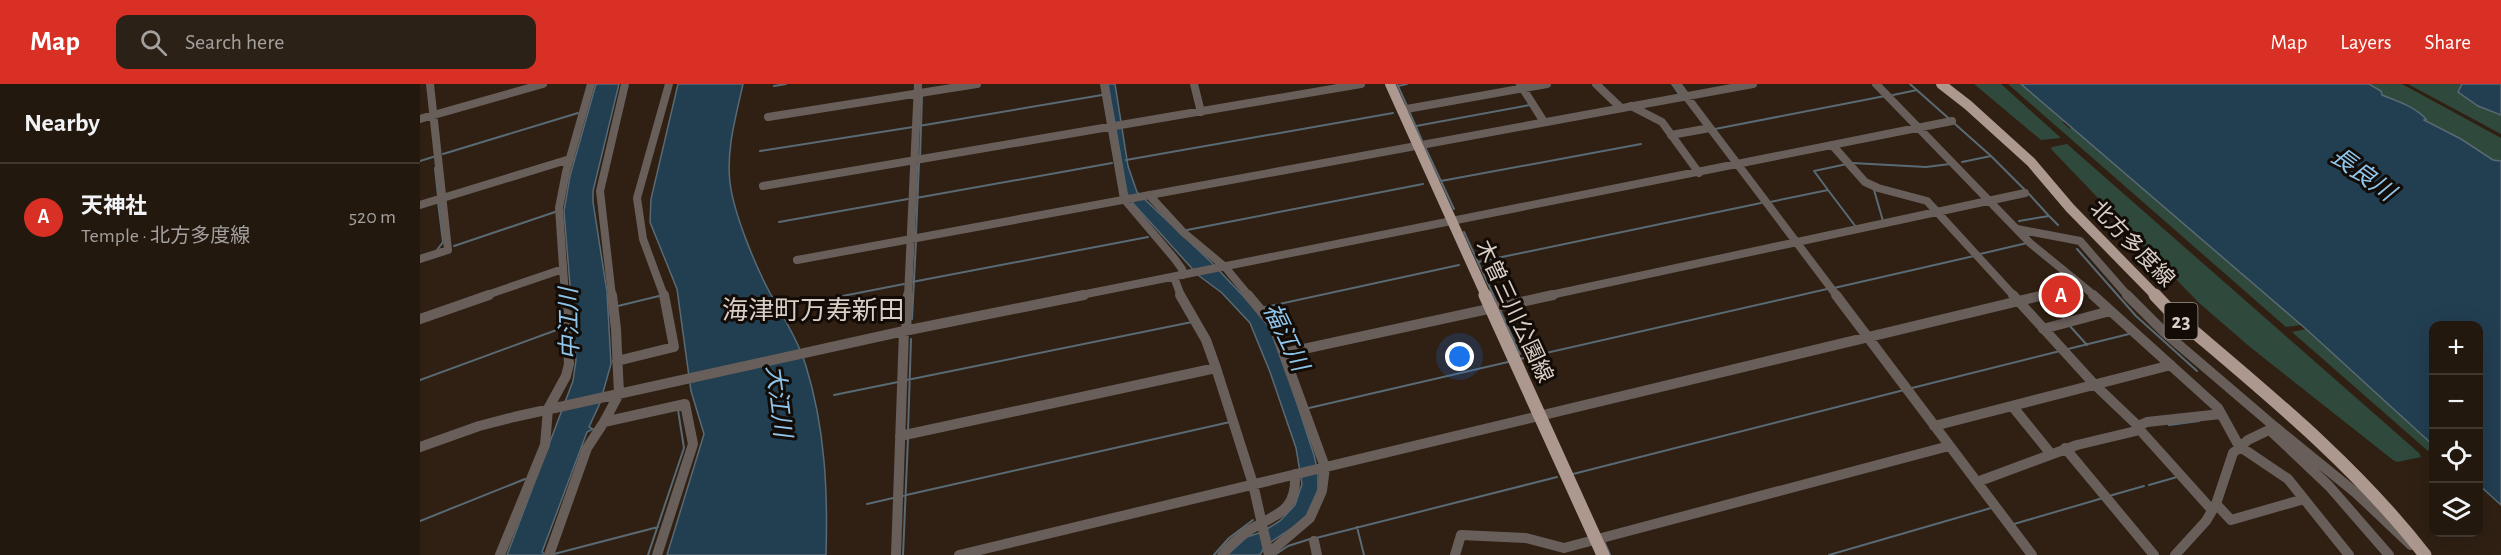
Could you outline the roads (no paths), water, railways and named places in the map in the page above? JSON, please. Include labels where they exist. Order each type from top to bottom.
[{"type":"main road","name":"木曽三川公園線","points":[[1390,84],[1603,555]]},
{"type":"main road","name":"北方多度線","points":[[1941,84],[1968,105],[2031,162],[2070,207],[2172,313],[2328,447],[2398,520],[2425,555]]},
{"type":"street","points":[[420,259],[448,250],[430,84]]},
{"type":"street","points":[[420,119],[543,84]]},
{"type":"street","points":[[500,555],[545,445],[551,409],[569,364],[560,208],[570,159],[591,84]]},
{"type":"street","points":[[549,555],[587,448],[604,422],[616,394],[616,329],[600,191],[625,84]]},
{"type":"street","points":[[617,361],[674,347],[667,305],[643,240],[636,210],[637,198],[669,84]]},
{"type":"street","points":[[896,555],[918,84]]},
{"type":"street","points":[[768,117],[977,84]]},
{"type":"street","points":[[1104,84],[1115,126],[1126,199],[1182,269],[1176,290],[1206,340],[1216,368],[1253,484],[1269,553],[1310,518],[1322,491],[1324,467],[1285,353],[1266,315],[1223,267],[1183,232],[1147,195]]},
{"type":"street","points":[[1194,84],[1201,112]]},
{"type":"street","points":[[762,186],[1361,84]]},
{"type":"street","points":[[1401,110],[1521,86],[1547,84]]},
{"type":"street","points":[[1596,84],[1621,108]]},
{"type":"street","points":[[1677,84],[2032,555]]},
{"type":"street","points":[[797,260],[1753,84]]},
{"type":"street","points":[[1876,84],[2017,229],[2171,365],[2221,414],[2239,446],[2288,479],[2349,555]]},
{"type":"street","points":[[1521,86],[1544,122]]},
{"type":"street","points":[[1631,106],[1662,122],[1699,173]]},
{"type":"street","points":[[420,447],[479,426],[810,350],[1952,121]]},
{"type":"street","points":[[1671,135],[1710,128]]},
{"type":"street","points":[[1833,146],[1865,182],[1878,188],[1926,201],[2094,384],[2214,507],[2231,520],[2304,499]]},
{"type":"street","points":[[420,205],[570,159]]},
{"type":"street","points":[[1285,353],[2025,193]]},
{"type":"street","points":[[2017,229],[2080,241],[2122,290],[2165,333],[2272,428],[2330,486],[2389,555]]},
{"type":"street","points":[[420,319],[563,269]]},
{"type":"street","points":[[958,555],[2018,302],[2042,296],[2073,278]]},
{"type":"street","points":[[2043,329],[2110,311]]},
{"type":"street","points":[[1934,426],[2171,365]]},
{"type":"street","points":[[900,436],[1216,368]]},
{"type":"street","points":[[604,422],[685,404],[693,444],[657,555]]},
{"type":"street","points":[[2013,407],[2051,454]]},
{"type":"street","points":[[1977,482],[2065,448],[2139,428],[2147,422],[2221,414]]},
{"type":"street","points":[[2272,428],[2356,493],[2425,555]]},
{"type":"street","points":[[2175,555],[2206,521],[2214,507],[2233,453],[2239,446],[2272,428]]},
{"type":"street","points":[[1455,555],[1461,535],[1526,538],[1564,548],[1949,446]]},
{"type":"street","points":[[2065,448],[2154,555]]},
{"type":"street","points":[[1222,555],[1232,543],[1278,516],[1293,500],[1297,474]]},
{"type":"street","points":[[1314,541],[1317,555]]},
{"type":"water","points":[[596,84],[619,84],[593,191],[607,292],[611,364],[600,403],[589,427],[593,429],[587,432],[542,552],[546,555],[507,555],[573,381],[576,360],[564,211],[570,176]]},
{"type":"water","name":"大江川","points":[[678,84],[743,84],[729,158],[732,195],[740,224],[764,282],[799,347],[806,366],[817,413],[824,460],[826,555],[667,555],[704,434],[691,391],[677,289],[650,222],[651,199]]},
{"type":"water","points":[[1108,84],[1115,84],[1128,166],[1137,192],[1211,262],[1265,319],[1275,336],[1314,455],[1318,473],[1318,491],[1304,520],[1265,546],[1260,555],[1227,555],[1247,537],[1262,532],[1280,521],[1295,505],[1302,484],[1296,448],[1270,372],[1250,323],[1222,293],[1198,275],[1131,201],[1127,193]]},
{"type":"water","name":"長良川","points":[[2021,84],[2369,84],[2381,91],[2382,95],[2416,111],[2426,119],[2424,120],[2461,139],[2493,160],[2501,161],[2501,505],[2483,489],[2483,321],[2429,321],[2429,441],[2306,329]]},
{"type":"water","points":[[2462,84],[2501,84],[2501,115],[2478,106],[2458,92]]},
{"type":"waterway","points":[[774,86],[786,84]]},
{"type":"waterway","points":[[1397,84],[1407,106]]},
{"type":"waterway","points":[[1398,86],[1407,84]]},
{"type":"waterway","points":[[1672,84],[1679,94]]},
{"type":"waterway","points":[[1910,84],[1917,90]]},
{"type":"waterway","points":[[1893,95],[1917,90]]},
{"type":"waterway","points":[[1917,90],[1991,156]]},
{"type":"waterway","points":[[921,126],[922,94]]},
{"type":"waterway","points":[[921,126],[1102,95]]},
{"type":"waterway","points":[[1715,129],[1885,96]]},
{"type":"waterway","points":[[1416,126],[1530,105]]},
{"type":"waterway","points":[[1409,111],[1423,143]]},
{"type":"waterway","points":[[443,154],[578,113]]},
{"type":"waterway","points":[[1126,160],[1393,113]]},
{"type":"waterway","points":[[920,158],[921,126]]},
{"type":"waterway","points":[[760,151],[913,127]]},
{"type":"waterway","points":[[1441,181],[1641,144]]},
{"type":"waterway","points":[[1425,147],[1454,209]]},
{"type":"waterway","points":[[420,161],[436,156]]},
{"type":"waterway","points":[[1962,162],[1991,156]]},
{"type":"waterway","points":[[1991,156],[2025,190]]},
{"type":"waterway","points":[[918,198],[919,162]]},
{"type":"waterway","points":[[918,198],[1112,163]]},
{"type":"waterway","points":[[1852,163],[1926,167],[1950,164]]},
{"type":"waterway","points":[[1828,190],[1814,171],[1847,164]]},
{"type":"waterway","points":[[435,168],[438,196]]},
{"type":"waterway","points":[[1187,230],[1423,184]]},
{"type":"waterway","points":[[1770,202],[1828,190]]},
{"type":"waterway","points":[[1828,190],[1856,227]]},
{"type":"waterway","points":[[1874,190],[1883,221]]},
{"type":"waterway","points":[[2029,194],[2049,216]]},
{"type":"waterway","points":[[916,234],[918,198]]},
{"type":"waterway","points":[[779,222],[908,199]]},
{"type":"waterway","points":[[437,250],[443,242],[438,202]]},
{"type":"waterway","points":[[1478,262],[1761,203]]},
{"type":"waterway","points":[[454,246],[555,212]]},
{"type":"waterway","points":[[2019,221],[2049,216]]},
{"type":"waterway","points":[[2049,216],[2058,225]]},
{"type":"waterway","points":[[1464,232],[1497,303]]},
{"type":"waterway","points":[[914,282],[1148,237]]},
{"type":"waterway","points":[[914,282],[916,240]]},
{"type":"waterway","points":[[1980,254],[2027,243]]},
{"type":"waterway","points":[[2077,249],[2136,316],[2197,371]]},
{"type":"waterway","points":[[1834,288],[1974,256]]},
{"type":"waterway","name":"福江川","points":[[1265,307],[1459,265]]},
{"type":"waterway","points":[[912,319],[914,282]]},
{"type":"waterway","points":[[817,301],[904,284]]},
{"type":"waterway","points":[[1520,359],[1827,289]]},
{"type":"waterway","points":[[618,306],[659,296]]},
{"type":"waterway","points":[[2045,298],[2065,320]]},
{"type":"waterway","points":[[1500,310],[1520,354]]},
{"type":"waterway","points":[[910,379],[1192,322]]},
{"type":"waterway","points":[[2069,325],[2087,344]]},
{"type":"waterway","name":"中江川","points":[[420,380],[562,328]]},
{"type":"waterway","points":[[2087,344],[2129,334]]},
{"type":"waterway","points":[[910,379],[911,339]]},
{"type":"waterway","points":[[2068,349],[2087,344]]},
{"type":"waterway","points":[[1912,388],[2060,351]]},
{"type":"waterway","points":[[1309,408],[1508,362]]},
{"type":"waterway","points":[[908,431],[910,379]]},
{"type":"waterway","points":[[834,395],[898,382]]},
{"type":"waterway","points":[[1573,474],[1904,390]]},
{"type":"waterway","points":[[657,527],[684,448],[678,410]]},
{"type":"waterway","points":[[2169,425],[2199,421]]},
{"type":"waterway","points":[[906,495],[1230,422]]},
{"type":"waterway","points":[[906,495],[908,438]]},
{"type":"waterway","points":[[1357,528],[1557,477]]},
{"type":"waterway","points":[[2149,485],[2177,477]]},
{"type":"waterway","points":[[420,521],[525,479]]},
{"type":"waterway","points":[[2109,496],[2144,486]]},
{"type":"waterway","points":[[903,555],[906,495]]},
{"type":"waterway","points":[[867,504],[893,498]]},
{"type":"waterway","points":[[2014,524],[2103,498]]},
{"type":"waterway","points":[[1829,555],[1991,508]]},
{"type":"waterway","points":[[1214,555],[1229,538],[1253,520]]},
{"type":"waterway","points":[[554,554],[657,527]]},
{"type":"waterway","points":[[648,555],[657,527]]},
{"type":"waterway","points":[[1316,538],[1357,528]]},
{"type":"waterway","points":[[1357,528],[1364,555]]},
{"type":"waterway","points":[[1276,554],[1288,546],[1310,539]]},
{"type":"waterway","points":[[1604,541],[1610,555]]},
{"type":"place","name":"天神社","points":[[2061,295]]},
{"type":"district","name":"海津町万寿新田","points":[[813,310]]}]
